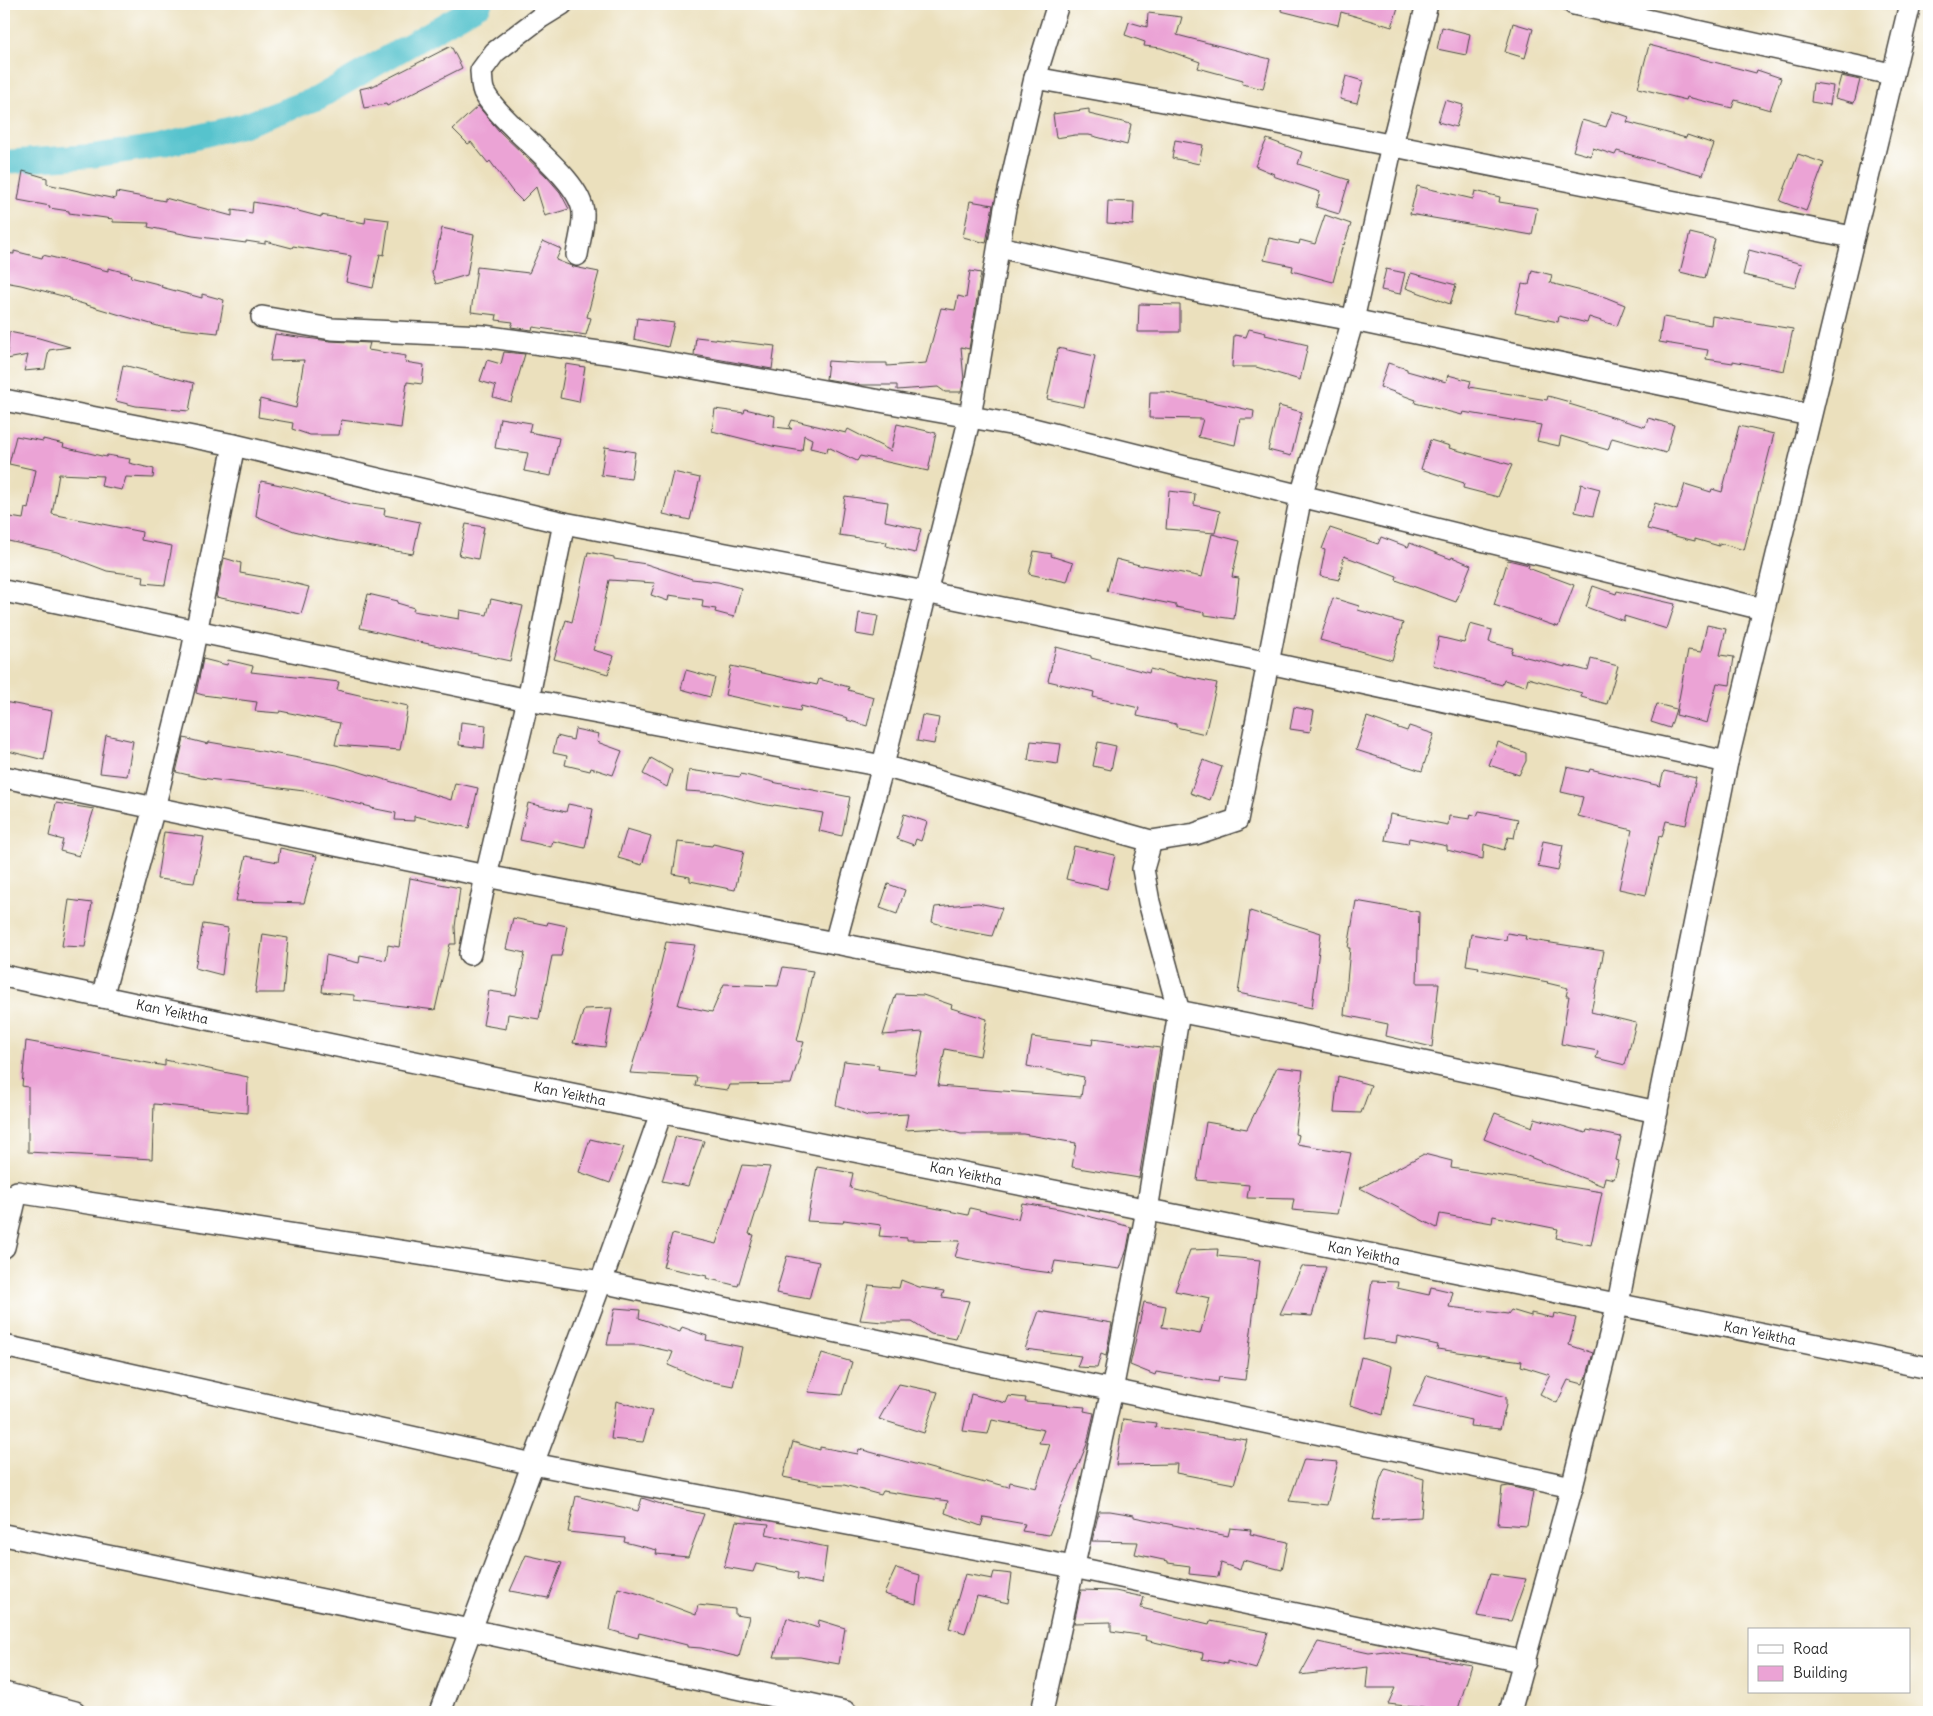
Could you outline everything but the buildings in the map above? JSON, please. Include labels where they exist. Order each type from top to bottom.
[{"type":"street","points":[[562,4],[541,17],[495,52],[481,71],[484,92],[495,107],[513,128],[570,182],[579,196],[584,212],[577,254]]},
{"type":"street","points":[[835,943],[883,766],[970,417],[1005,208],[1035,78],[1058,4]]},
{"type":"street","points":[[4,591],[528,700],[883,766],[1151,841],[1196,834],[1236,820],[1301,496],[1353,320],[1392,145],[1427,4]]},
{"type":"street","points":[[1574,4],[1891,74]]},
{"type":"street","points":[[1510,1712],[1572,1488],[1618,1304],[1727,762],[1891,74],[1910,4]]},
{"type":"street","points":[[1035,78],[1208,109],[1852,237]]},
{"type":"street","points":[[999,247],[1208,293],[1353,320],[1810,415]]},
{"type":"street","points":[[262,317],[331,330],[483,336],[611,353],[1021,426],[1763,609]]},
{"type":"street","points":[[4,400],[234,444],[564,523],[925,592],[1269,663],[1727,762]]},
{"type":"street","points":[[102,997],[154,808],[196,631],[234,444]]},
{"type":"street","points":[[470,954],[486,876],[528,700],[564,523]]},
{"type":"street","points":[[4,777],[486,876],[1292,1034],[1657,1112]]},
{"type":"street","points":[[1042,1712],[1112,1390],[1147,1210],[1179,1012],[1149,902],[1143,869],[1151,841]]},
{"type":"street","name":"Kan Yeiktha","points":[[4,976],[661,1113],[1929,1368]]},
{"type":"street","points":[[440,1712],[601,1282],[661,1113]]},
{"type":"street","points":[[4,1247],[17,1192],[601,1282],[1572,1488]]},
{"type":"street","points":[[4,1346],[533,1464],[1073,1567],[1525,1662]]},
{"type":"street","points":[[4,1535],[471,1630],[846,1712]]},
{"type":"street","points":[[4,1693],[75,1712]]},
{"type":"waterway","points":[[4,162],[92,156],[159,146],[241,126],[318,98],[480,4]]}]
